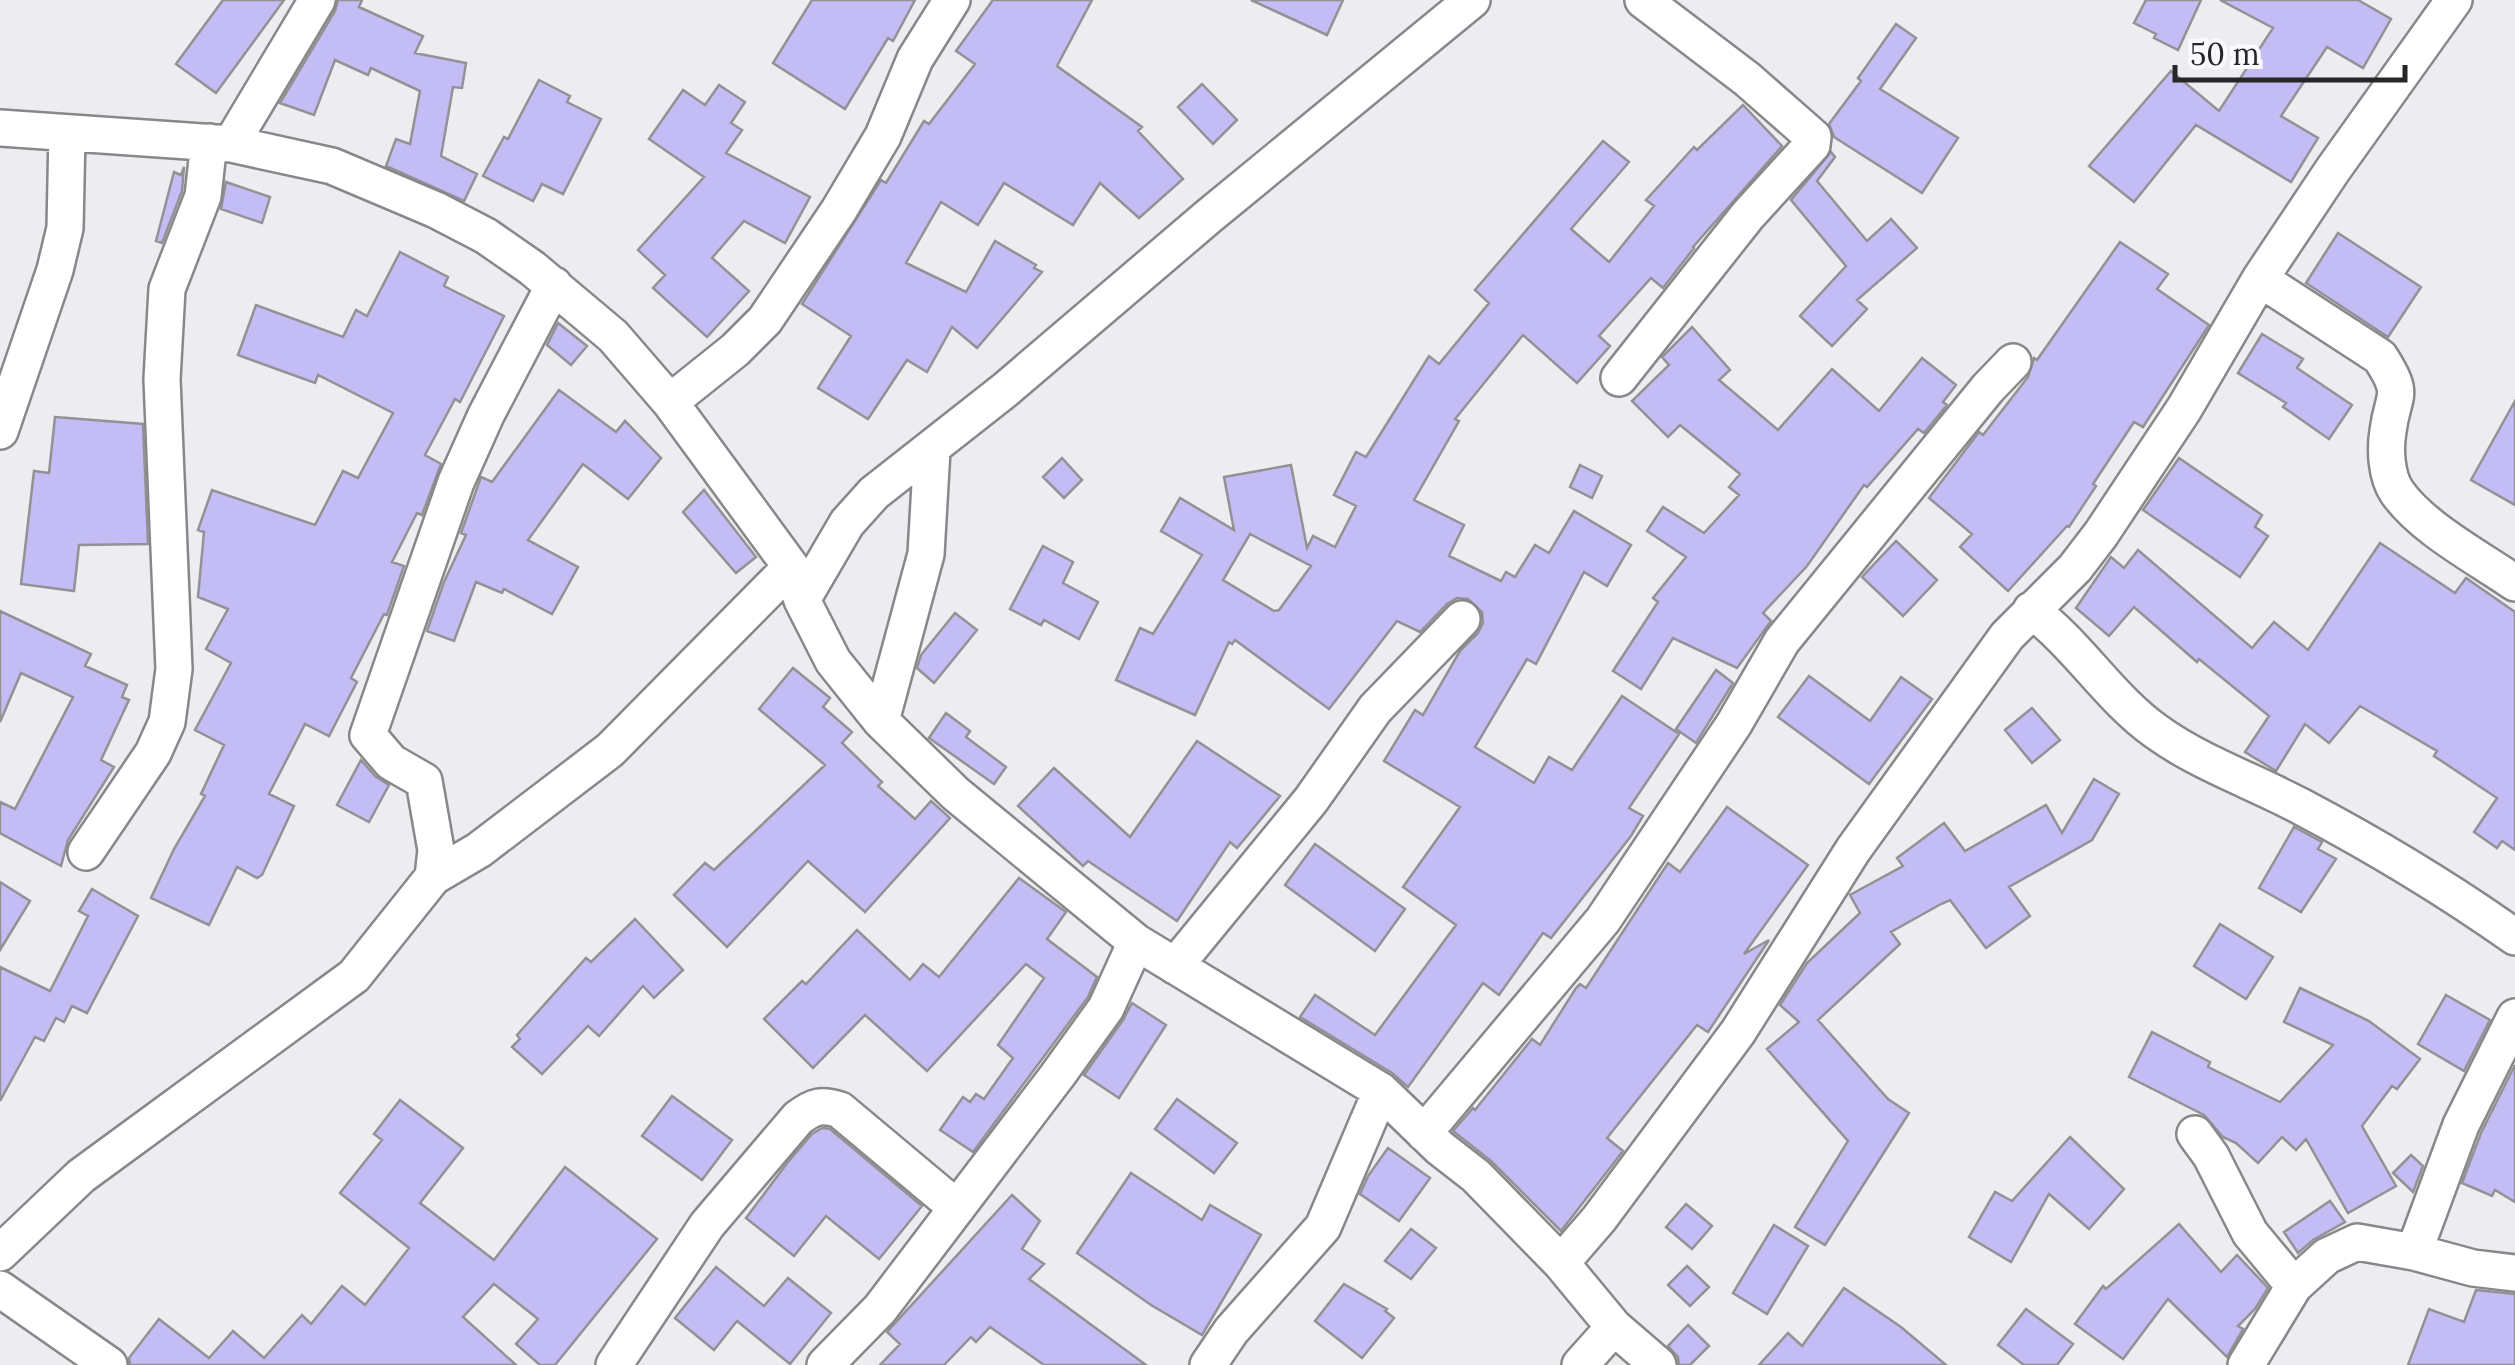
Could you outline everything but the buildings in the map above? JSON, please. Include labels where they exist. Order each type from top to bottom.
[{"type":"street","points":[[86,852],[154,753],[167,722],[174,668],[162,379],[168,289],[220,143],[317,0]]},
{"type":"street","points":[[670,402],[735,350],[764,320],[839,210],[883,136],[915,60],[952,0]]},
{"type":"street","points":[[0,1253],[81,1176],[354,976],[432,877],[479,850],[610,750],[796,584],[874,493],[932,450],[1472,0]]},
{"type":"street","points":[[1619,378],[1748,215],[1812,145],[1813,137],[1747,79],[1643,0]]},
{"type":"street","points":[[1560,1263],[1599,1219],[1738,1032],[1853,850],[2007,636],[2075,568],[2100,534],[2184,409],[2260,279],[2332,170],[2454,0]]},
{"type":"street","points":[[0,128],[220,143],[332,166],[486,236],[554,285],[614,336],[670,402],[796,584],[833,661],[881,721],[956,794],[1136,942],[1382,1091],[1476,1176],[1560,1263],[1614,1327],[1658,1365]]},
{"type":"street","points":[[0,431],[55,270],[65,228],[67,133]]},
{"type":"street","points":[[2260,279],[2380,358],[2393,376],[2397,399],[2388,430],[2387,462],[2394,489],[2414,511],[2515,583]]},
{"type":"street","points":[[432,877],[436,850],[424,781],[390,762],[368,735],[456,482],[554,285]]},
{"type":"street","points":[[1424,1133],[1603,920],[1734,724],[1782,641],[2013,362]]},
{"type":"street","points":[[881,721],[926,554],[932,450]]},
{"type":"street","points":[[2032,610],[2056,628],[2130,712],[2160,734],[2301,806],[2464,901],[2515,937]]},
{"type":"street","points":[[1175,966],[1311,800],[1375,709],[1462,618]]},
{"type":"street","points":[[826,1365],[880,1309],[1106,1008],[1136,942]]},
{"type":"street","points":[[2414,1252],[2461,1125],[2515,1016]]},
{"type":"street","points":[[1208,1365],[1231,1332],[1324,1227],[1382,1091]]},
{"type":"street","points":[[614,1365],[707,1226],[798,1118],[813,1107],[824,1105],[840,1110],[957,1208]]},
{"type":"street","points":[[2195,1134],[2211,1156],[2250,1233],[2294,1286]]},
{"type":"street","points":[[2246,1365],[2294,1286],[2327,1256],[2357,1242],[2473,1268],[2515,1273]]},
{"type":"street","points":[[0,1289],[108,1365]]},
{"type":"street","points":[[1580,1365],[1614,1327]]}]
